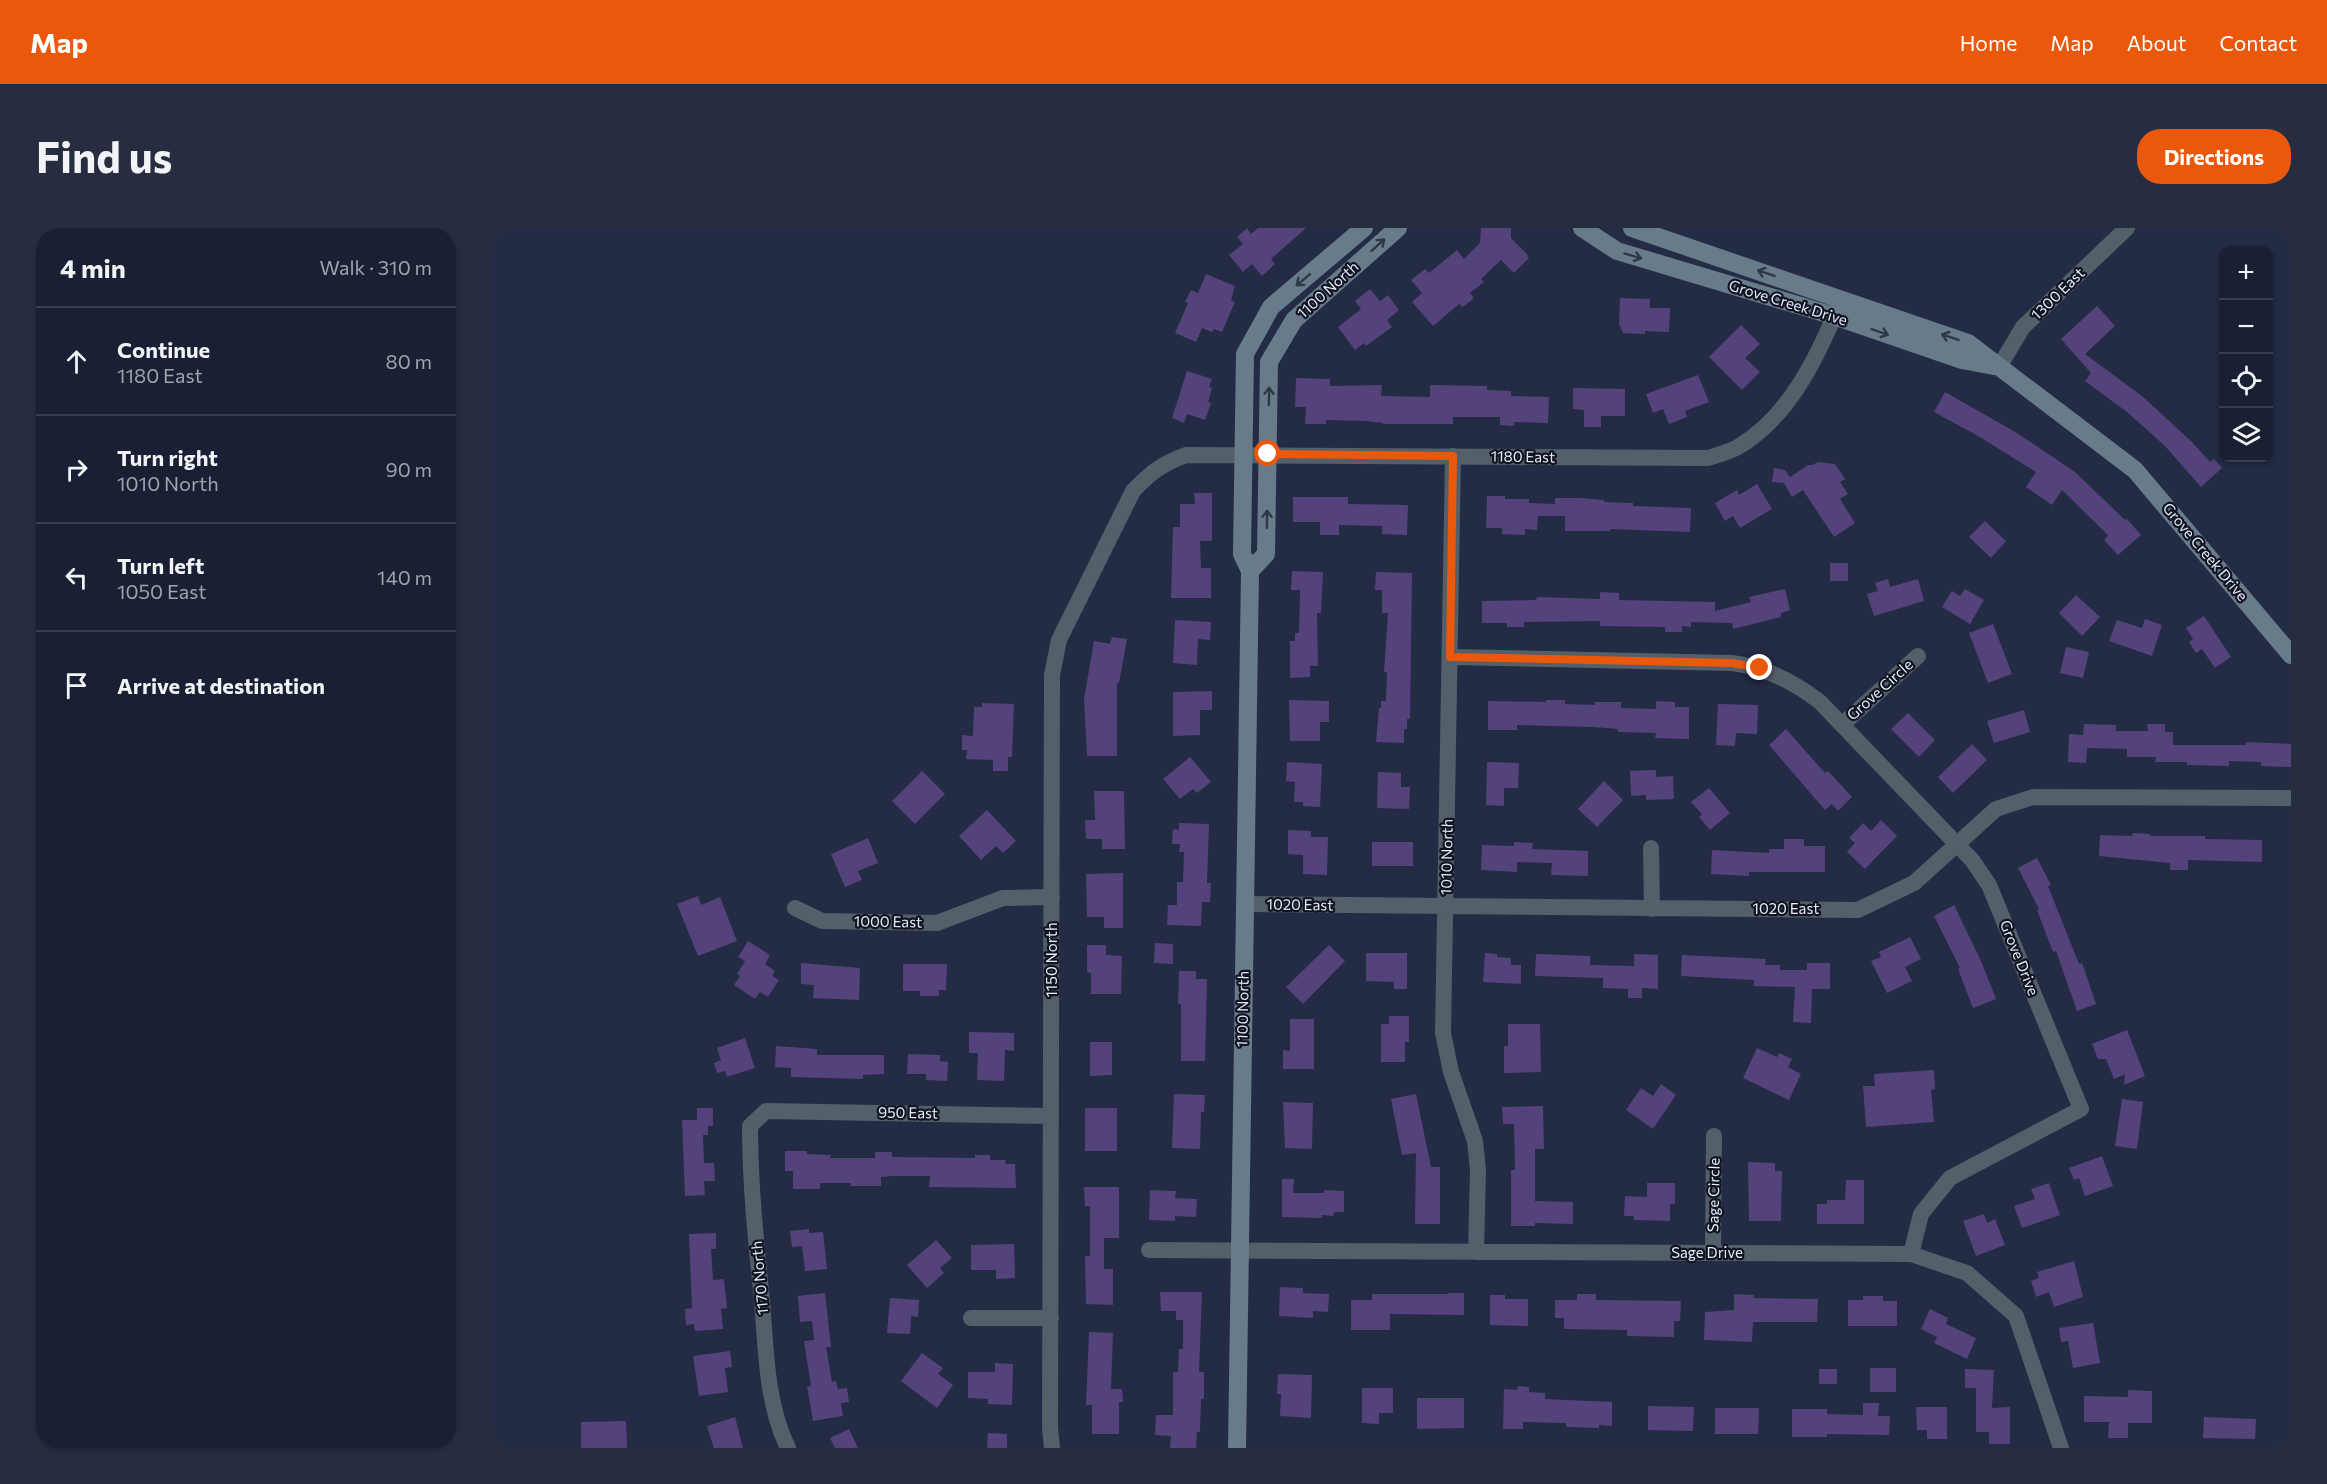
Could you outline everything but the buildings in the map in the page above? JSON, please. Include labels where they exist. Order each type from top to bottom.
[{"type":"street","name":"1100 North","points":[[1237,1448],[1250,571],[1242,554],[1245,354],[1272,307],[1364,228]]},
{"type":"street","name":"1100 North","points":[[1250,571],[1266,554],[1269,362],[1294,320],[1398,228]]},
{"type":"street","name":"Grove Creek Drive","points":[[1582,228],[1617,251],[1834,316],[1962,360],[1999,367]]},
{"type":"street","name":"Grove Creek Drive","points":[[1632,228],[1968,343],[2135,470],[2291,655]]},
{"type":"street","name":"1300 East","points":[[1999,367],[2023,327],[2127,228]]},
{"type":"street","name":"1180 East","points":[[1133,491],[1151,472],[1164,463],[1186,455],[1708,458],[1737,448],[1781,409],[1798,387],[1824,341],[1841,299]]},
{"type":"street","name":"1010 North","points":[[1453,456],[1443,1033],[1451,1072],[1475,1141],[1478,1170],[1476,1252]]},
{"type":"street","name":"1150 North","points":[[1052,1448],[1050,1428],[1052,675],[1059,640],[1133,491]]},
{"type":"street","name":"Grove Circle","points":[[1843,724],[1918,656]]},
{"type":"street","name":"Grove Drive","points":[[1450,657],[1732,663],[1760,668],[1801,688],[1820,702],[1972,860],[1989,885],[2081,1109],[1950,1178],[1921,1214],[1911,1254]]},
{"type":"street","name":"1020 East","points":[[1245,904],[1858,910],[1914,883],[1996,809],[2033,797],[2291,798]]},
{"type":"street","points":[[1651,849],[1652,909]]},
{"type":"street","name":"1000 East","points":[[795,908],[822,921],[936,923],[1003,898],[1052,897]]},
{"type":"street","name":"950 East","points":[[765,1111],[1051,1116]]},
{"type":"street","name":"1170 North","points":[[765,1111],[750,1126],[750,1175],[770,1388],[781,1433],[788,1448]]},
{"type":"street","name":"Sage Circle","points":[[1713,1253],[1714,1136]]},
{"type":"street","name":"Sage Drive","points":[[1149,1250],[1911,1254],[1967,1273],[2016,1317],[2061,1448]]},
{"type":"street","points":[[972,1318],[1051,1318]]},
{"type":"route","points":[[1268,454],[1453,456],[1450,657],[1732,663],[1760,668]]}]
